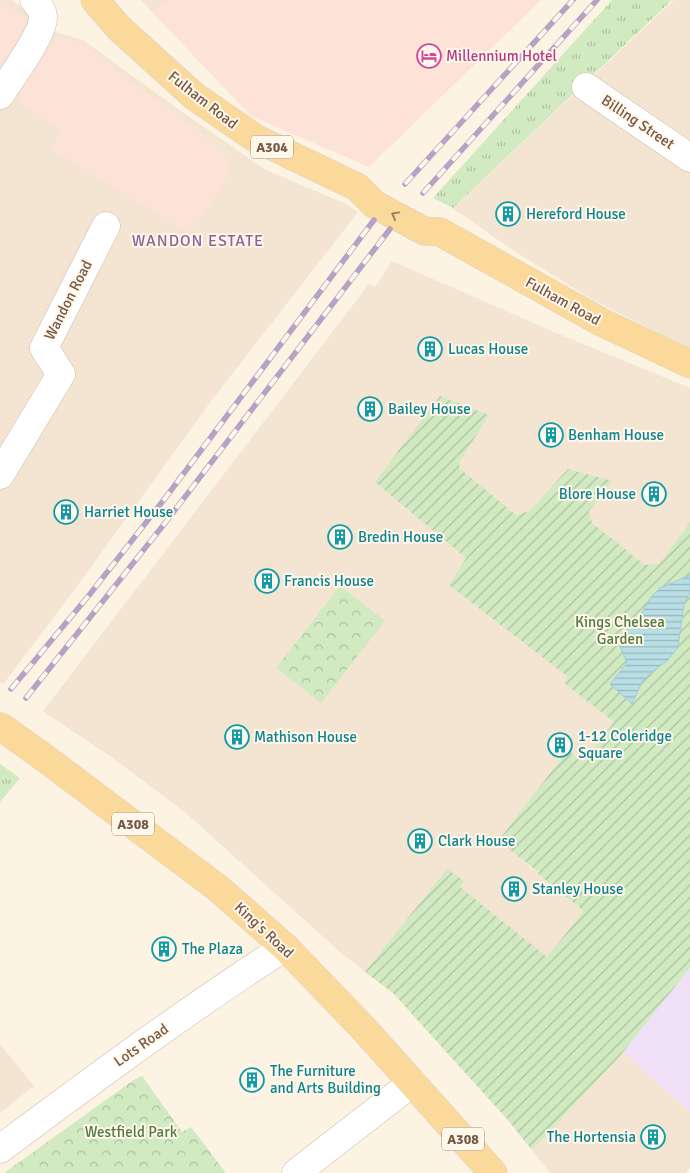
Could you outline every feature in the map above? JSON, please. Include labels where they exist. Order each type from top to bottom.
[{"type":"main road","name":"Fulham Road","points":[[96,0],[119,28],[194,96],[255,138],[357,186],[380,186],[433,214],[440,232],[601,322],[690,364]]},
{"type":"main road","name":"King's Road","points":[[0,726],[219,889],[285,947],[358,1023],[493,1173]]},
{"type":"street","points":[[0,95],[38,36],[39,9]]},
{"type":"street","name":"Billing Street","points":[[586,87],[690,158]]},
{"type":"street","name":"Wandon Road","points":[[0,474],[62,374],[44,348],[106,226]]},
{"type":"street","name":"Lots Road","points":[[0,1149],[123,1057],[285,947]]},
{"type":"street","points":[[296,1173],[412,1083]]},
{"type":"shaded area","points":[[0,0],[12,0],[58,33],[83,40],[264,169],[346,204],[358,212],[212,400],[78,585],[4,683],[0,683]]},
{"type":"shaded area","points":[[141,0],[170,0],[152,12]]},
{"type":"shaded area","points":[[170,0],[541,0],[369,167],[251,116],[152,12]]},
{"type":"shaded area","points":[[674,0],[690,0],[690,349],[593,300],[514,251],[453,208]]},
{"type":"shaded area","points":[[5,4],[25,17],[25,27],[0,65],[0,12]]},
{"type":"shaded area","points":[[61,37],[85,45],[132,83],[180,117],[226,155],[227,178],[208,208],[189,232],[53,150],[59,128],[18,101],[34,58]]},
{"type":"shaded area","points":[[392,261],[559,334],[690,388],[690,968],[623,1052],[690,1112],[690,1168],[686,1173],[550,1173],[507,1119],[393,993],[341,953],[186,813],[114,759],[43,711],[369,284],[375,287]]},
{"type":"shaded area","points":[[690,968],[690,1112],[623,1052]]},
{"type":"shaded area","points":[[0,1044],[34,1086],[0,1113]]},
{"type":"green space","points":[[612,0],[672,0],[453,208],[433,198]]},
{"type":"green space","name":"Kings Chelsea Garden","points":[[440,396],[489,415],[460,461],[459,468],[516,515],[530,511],[568,469],[612,481],[589,511],[592,523],[645,565],[659,564],[690,523],[690,968],[620,1056],[532,1150],[507,1119],[393,993],[365,972],[447,869],[464,881],[460,887],[547,957],[584,911],[538,874],[539,872],[498,841],[568,750],[583,762],[614,722],[564,683],[568,677],[449,585],[466,558],[375,482]]},
{"type":"green space","points":[[340,586],[385,621],[321,703],[276,668]]},
{"type":"green space","points":[[0,764],[20,778],[0,802]]},
{"type":"green space","name":"Westfield Park","points":[[142,1076],[182,1132],[191,1127],[226,1173],[4,1173],[135,1079]]},
{"type":"water","points":[[690,575],[690,593],[684,604],[678,647],[668,660],[642,682],[632,704],[610,684],[627,663],[620,647],[622,634],[640,616],[651,597],[660,588]]},
{"type":"railway","points":[[405,184],[573,0]]},
{"type":"railway","points":[[423,193],[597,0]]},
{"type":"railway","points":[[11,689],[90,594],[166,497],[374,220]]},
{"type":"railway","points":[[26,698],[165,523],[390,229]]},
{"type":"place","name":"Millennium Hotel","points":[[429,56]]},
{"type":"place","name":"Hereford House","points":[[508,214]]},
{"type":"place","name":"Lucas House","points":[[430,349]]},
{"type":"place","name":"Bailey House","points":[[370,409]]},
{"type":"place","name":"Benham House","points":[[551,435]]},
{"type":"place","name":"Blore House","points":[[654,494]]},
{"type":"place","name":"Harriet House","points":[[66,512]]},
{"type":"place","name":"Bredin House","points":[[340,537]]},
{"type":"place","name":"Francis House","points":[[267,581]]},
{"type":"place","name":"Mathison House","points":[[237,737]]},
{"type":"place","name":"1-12 Coleridge Square","points":[[560,745]]},
{"type":"place","name":"Clark House","points":[[420,841]]},
{"type":"place","name":"Stanley House","points":[[514,889]]},
{"type":"place","name":"The Plaza","points":[[164,949]]},
{"type":"place","name":"The Furniture and Arts Building","points":[[252,1080]]},
{"type":"place","name":"The Hortensia","points":[[653,1137]]},
{"type":"district","name":"WANDON ESTATE","points":[[198,240]]}]
